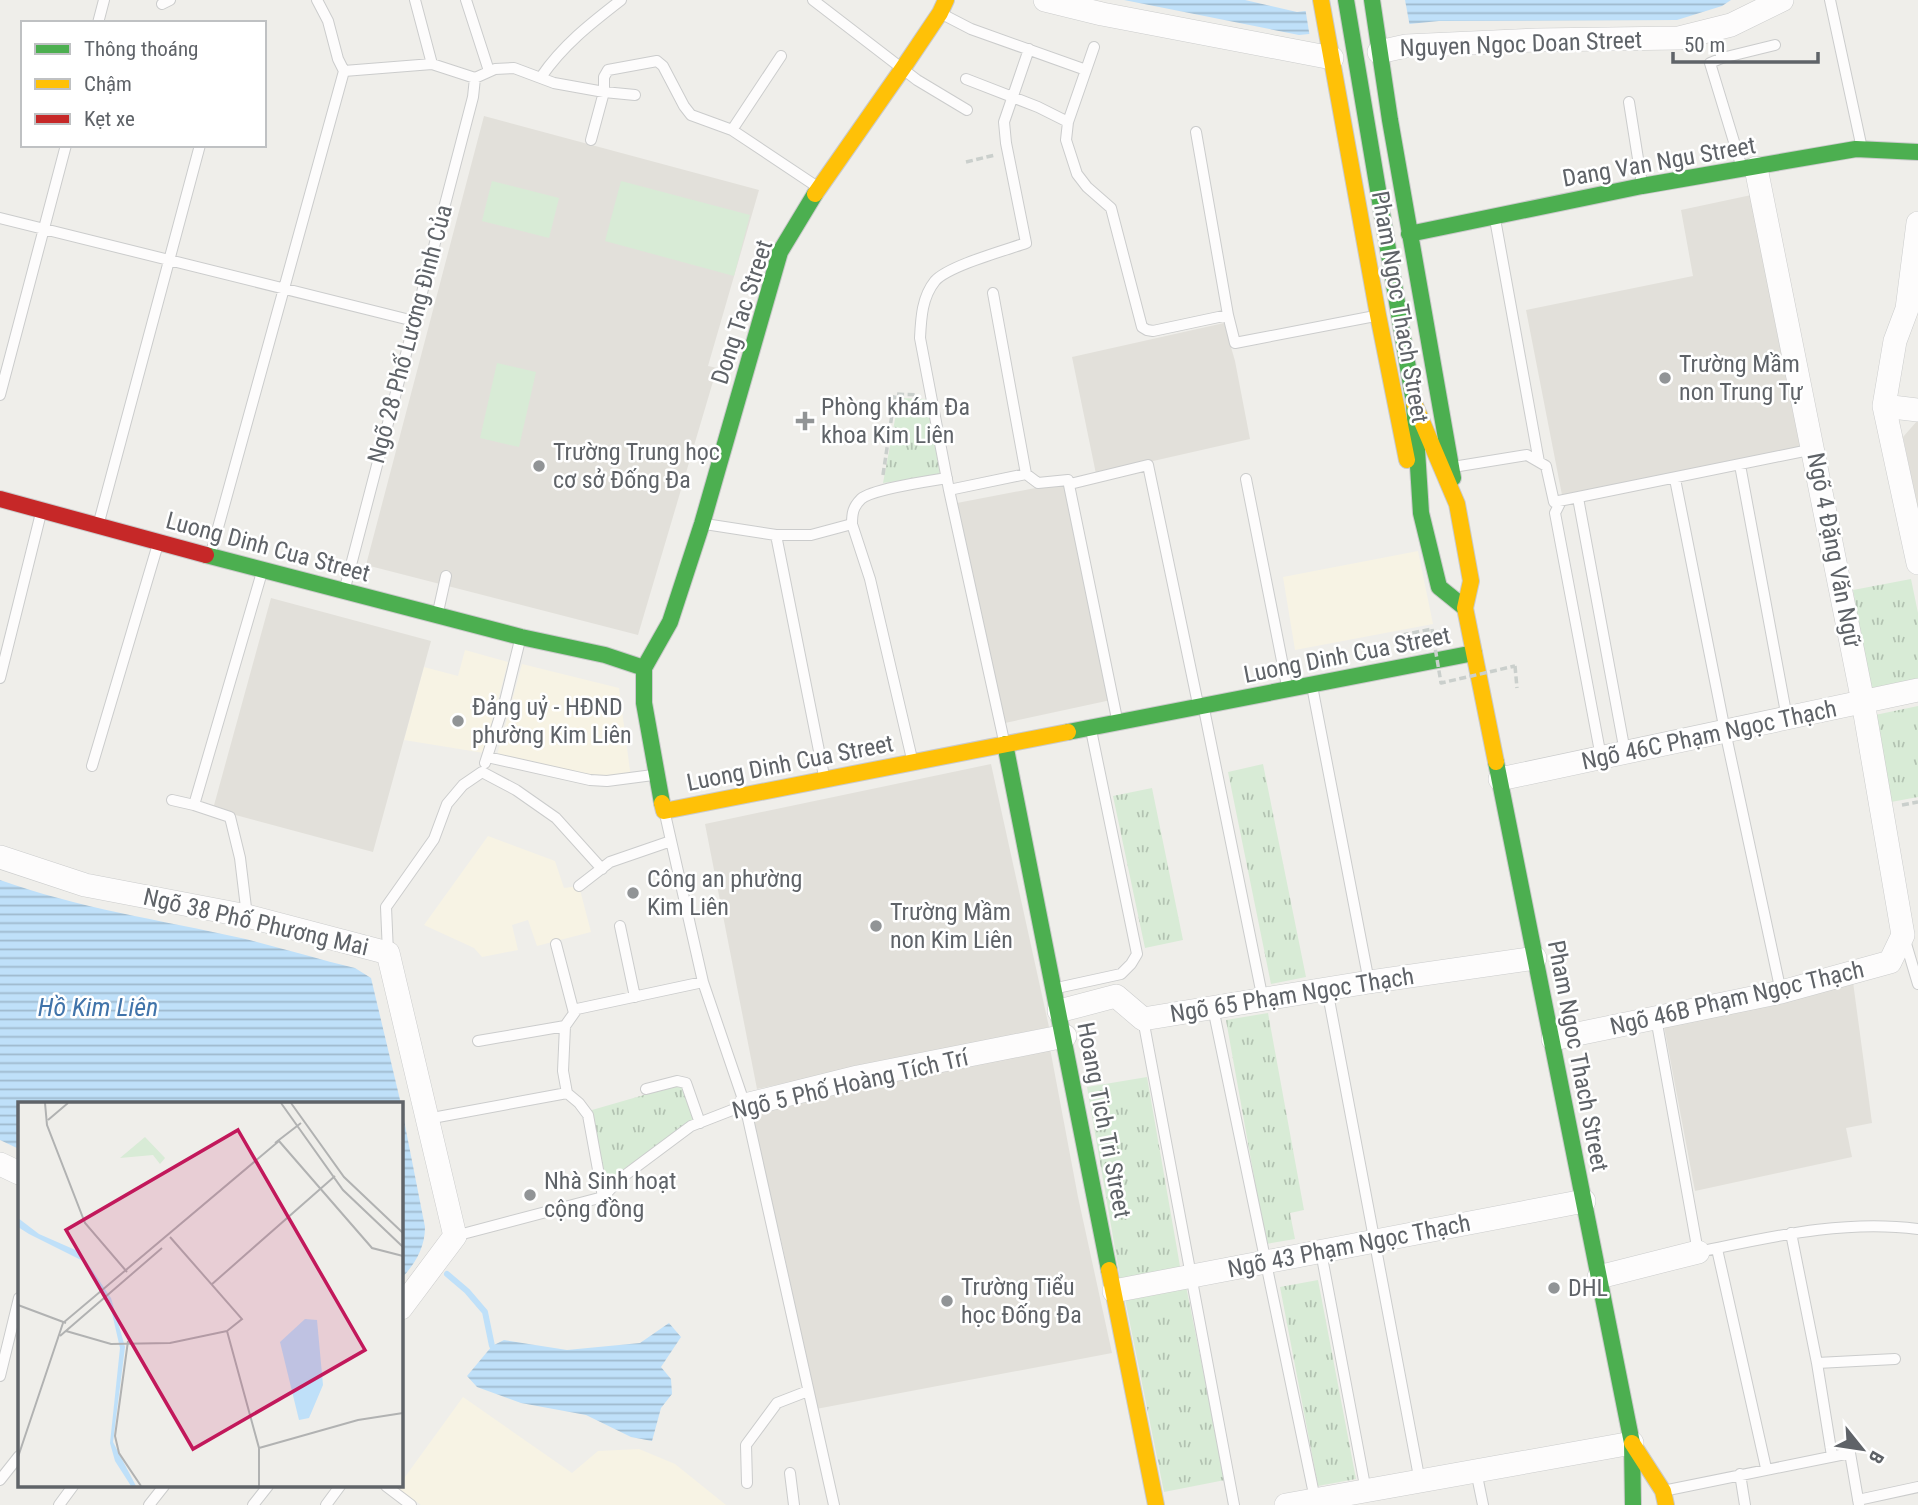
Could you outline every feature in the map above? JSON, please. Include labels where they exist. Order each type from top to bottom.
[{"type":"street","points":[[1045,0],[1102,14],[1331,52]]},
{"type":"street","name":"Pham Ngoc Thach Street","points":[[1321,0],[1331,52],[1332,91],[1400,434],[1439,587],[1465,608]]},
{"type":"street","points":[[1346,0],[1414,403],[1421,513]]},
{"type":"street","name":"Pham Ngoc Thach Street","points":[[1372,0],[1409,234],[1441,397],[1471,581],[1465,608],[1632,1443],[1665,1498]]},
{"type":"street","name":"Nguyen Ngoc Doan Street","points":[[1379,52],[1406,46],[1537,40],[1679,38],[1731,25],[1782,0]]},
{"type":"street","name":"Dong Tac Street","points":[[644,668],[670,622],[702,524],[780,252],[819,187],[943,6]]},
{"type":"street","name":"Dang Van Ngu Street","points":[[1409,234],[1642,186],[1862,149],[1918,152]]},
{"type":"street","name":"Ngõ 4 Đặng Văn Ngữ","points":[[1749,169],[1814,450],[1864,702],[1903,934]]},
{"type":"street","points":[[1917,236],[1907,309],[1895,341],[1884,406],[1918,564]]},
{"type":"street","points":[[1414,403],[1457,504]]},
{"type":"street","points":[[1884,406],[1918,410]]},
{"type":"street","name":"Luong Dinh Cua Street","points":[[0,499],[263,571],[521,637],[605,655],[644,668],[644,703],[664,811],[1474,653]]},
{"type":"street","name":"Ngõ 46C Phạm Ngọc Thạch","points":[[1500,779],[1918,690]]},
{"type":"street","name":"Hoang Tich Tri Street","points":[[1005,744],[1065,1035],[1156,1505]]},
{"type":"street","name":"Ngõ 38 Phố Phương Mai","points":[[0,857],[85,885],[247,916],[388,953],[455,1236]]},
{"type":"street","name":"Ngõ 46B Phạm Ngọc Thạch","points":[[1553,1039],[1781,992],[1890,962],[1903,934]]},
{"type":"street","name":"Ngõ 65 Phạm Ngọc Thạch","points":[[1057,1000],[1116,996],[1143,1019],[1535,958]]},
{"type":"street","name":"Ngõ 5 Phố Hoàng Tích Trí","points":[[745,1105],[858,1077],[1065,1035]]},
{"type":"street","points":[[0,1164],[18,1172]]},
{"type":"street","name":"Ngõ 43 Phạm Ngọc Thạch","points":[[1114,1291],[1584,1201]]},
{"type":"street","points":[[402,1307],[455,1236]]},
{"type":"street","points":[[1599,1277],[1708,1250]]},
{"type":"street","points":[[1286,1505],[1315,1499],[1357,1496],[1632,1443],[1633,1505]]},
{"type":"lane","points":[[99,21],[104,0]]},
{"type":"lane","points":[[211,555],[344,71],[338,60],[328,20],[317,0]]},
{"type":"lane","points":[[415,0],[432,64]]},
{"type":"lane","points":[[466,0],[489,71]]},
{"type":"lane","points":[[541,77],[556,56],[581,30],[621,0]]},
{"type":"lane","points":[[813,0],[917,80],[967,110]]},
{"type":"lane","points":[[1830,0],[1862,149]]},
{"type":"lane","points":[[943,6],[971,29],[1086,70]]},
{"type":"lane","points":[[1713,31],[1722,58]]},
{"type":"lane","points":[[1749,169],[1710,63],[1775,45]]},
{"type":"lane","points":[[1094,47],[1068,122],[1066,140],[1077,174],[1087,187],[1111,208],[1142,327],[1153,331],[1228,315]]},
{"type":"lane","points":[[1005,744],[949,490],[920,338],[922,313],[936,280],[950,270],[1026,243],[1004,122],[1029,49]]},
{"type":"lane","points":[[732,130],[781,56]]},
{"type":"lane","points":[[591,141],[604,92],[604,77],[608,70],[657,61],[663,66],[691,115],[732,130],[819,187]]},
{"type":"lane","points":[[344,71],[432,64],[475,78],[489,71],[514,68],[554,83],[635,95]]},
{"type":"lane","name":"Ngõ 28 Phố Lương Đình Của","points":[[344,591],[473,97],[475,78]]},
{"type":"lane","points":[[965,79],[1038,107],[1068,122]]},
{"type":"lane","points":[[1629,102],[1642,186]]},
{"type":"lane","points":[[1196,132],[1228,315],[1236,343],[1378,315]]},
{"type":"lane","points":[[0,395],[65,147]]},
{"type":"lane","points":[[98,525],[199,147]]},
{"type":"lane","points":[[1494,216],[1539,462]]},
{"type":"lane","points":[[0,218],[414,321]]},
{"type":"lane","points":[[993,293],[1026,474],[1038,483],[1068,480],[1070,484],[1118,723]]},
{"type":"lane","points":[[1451,468],[1527,455],[1546,466],[1554,502],[1814,450]]},
{"type":"lane","points":[[1070,484],[1148,465],[1263,1000]]},
{"type":"lane","points":[[1740,465],[1787,718]]},
{"type":"lane","points":[[949,490],[1026,474]]},
{"type":"lane","points":[[913,762],[870,579],[852,524],[852,512],[863,497],[880,491],[947,478]]},
{"type":"lane","points":[[1246,479],[1287,690]]},
{"type":"lane","points":[[1675,479],[1725,732],[1781,992]]},
{"type":"lane","points":[[1578,498],[1625,752]]},
{"type":"lane","points":[[1562,501],[1555,513],[1601,757]]},
{"type":"lane","points":[[0,678],[42,510]]},
{"type":"lane","points":[[702,524],[776,535],[811,535],[852,524]]},
{"type":"lane","points":[[776,535],[825,780]]},
{"type":"lane","points":[[92,766],[159,542]]},
{"type":"lane","points":[[194,805],[263,571]]},
{"type":"lane","points":[[437,614],[446,576]]},
{"type":"lane","points":[[388,953],[386,907],[434,839],[447,804],[463,785],[482,772],[521,637]]},
{"type":"lane","points":[[1312,685],[1369,982]]},
{"type":"lane","points":[[1057,1000],[1121,974],[1137,954],[1090,728]]},
{"type":"lane","points":[[487,757],[590,780],[607,781],[657,774]]},
{"type":"lane","points":[[482,772],[516,790],[556,818],[601,869]]},
{"type":"lane","points":[[172,800],[230,817],[240,858],[247,916]]},
{"type":"lane","points":[[664,811],[703,982],[745,1105],[834,1505]]},
{"type":"lane","points":[[579,886],[610,862],[671,841]]},
{"type":"lane","points":[[620,926],[635,997]]},
{"type":"lane","points":[[1903,934],[1918,984]]},
{"type":"lane","points":[[556,944],[574,1013]]},
{"type":"lane","points":[[603,1197],[588,1115],[567,1093],[563,1071],[565,1026],[578,1009],[703,982]]},
{"type":"lane","points":[[1327,989],[1420,1482]]},
{"type":"lane","points":[[1213,1009],[1315,1499]]},
{"type":"lane","points":[[1657,1018],[1708,1250],[1766,1468]]},
{"type":"lane","points":[[1143,1019],[1234,1505]]},
{"type":"lane","points":[[478,1041],[565,1026]]},
{"type":"lane","points":[[646,1089],[677,1081],[686,1083],[700,1123]]},
{"type":"lane","points":[[427,1119],[567,1093]]},
{"type":"lane","name":"Ngõ 5 Phố Hoàng Tích Trí","points":[[455,1236],[603,1197],[620,1179],[691,1126],[745,1105]]},
{"type":"lane","points":[[1708,1250],[1814,1229],[1889,1225],[1918,1229]]},
{"type":"lane","points":[[1791,1233],[1832,1456]]},
{"type":"lane","points":[[1321,1252],[1357,1496]]},
{"type":"lane","points":[[0,1376],[17,1315]]},
{"type":"lane","points":[[1817,1363],[1895,1359]]},
{"type":"lane","points":[[747,1483],[746,1445],[777,1403],[808,1391]]},
{"type":"lane","points":[[1665,1498],[1740,1474],[1850,1453],[1858,1502],[1918,1487]]},
{"type":"lane","points":[[0,1480],[18,1457]]},
{"type":"lane","points":[[1476,1471],[1483,1505]]},
{"type":"lane","points":[[789,1473],[794,1505]]},
{"type":"lane","points":[[1740,1474],[1745,1505]]},
{"type":"lane","points":[[59,1505],[72,1488]]},
{"type":"lane","points":[[149,1505],[162,1488]]},
{"type":"lane","points":[[253,1505],[266,1488]]},
{"type":"lane","points":[[326,1505],[339,1488]]},
{"type":"lane","points":[[388,1488],[404,1503]]},
{"type":"path","points":[[966,162],[1008,152]]},
{"type":"path","points":[[880,491],[895,394],[931,396]]},
{"type":"path","points":[[1402,635],[1432,629],[1441,683],[1515,666],[1517,688]]},
{"type":"shaded area","name":"Trường Trung học cơ sở Đống Đa","points":[[484,116],[759,190],[708,366],[717,368],[638,635],[366,565]]},
{"type":"shaded area","name":"Trường Mầm non Trung Tự","points":[[1756,194],[1804,447],[1562,495],[1526,310],[1693,276],[1681,210]]},
{"type":"shaded area","points":[[1224,323],[1235,361],[1250,439],[1096,474],[1072,357]]},
{"type":"shaded area","points":[[1918,420],[1918,508],[1903,437]]},
{"type":"shaded area","points":[[1067,482],[1111,700],[1005,723],[957,503]]},
{"type":"shaded area","points":[[1418,551],[1433,624],[1295,650],[1283,577]]},
{"type":"shaded area","points":[[271,598],[431,641],[373,852],[213,809]]},
{"type":"shaded area","points":[[465,650],[508,662],[484,753],[404,740],[424,667],[458,676]]},
{"type":"shaded area","points":[[522,664],[619,688],[631,778],[607,781],[496,759]]},
{"type":"shaded area","name":"Trường Mầm non Kim Liên","points":[[991,764],[1049,1027],[757,1089],[705,824]]},
{"type":"shaded area","points":[[488,836],[555,861],[564,888],[579,886],[591,932],[537,946],[528,920],[512,925],[518,950],[482,957],[474,948],[424,925]]},
{"type":"shaded area","points":[[1853,982],[1872,1123],[1846,1128],[1852,1157],[1695,1191],[1663,1021]]},
{"type":"shaded area","points":[[1049,1043],[1078,1197],[1112,1353],[816,1409],[783,1248],[749,1107]]},
{"type":"shaded area","points":[[463,1397],[572,1473],[598,1451],[639,1449],[675,1464],[726,1505],[421,1505],[397,1488],[402,1488],[402,1481]]},
{"type":"green space","points":[[492,181],[559,198],[549,238],[482,221]]},
{"type":"green space","points":[[621,181],[750,215],[734,276],[605,241]]},
{"type":"green space","points":[[497,363],[536,372],[519,447],[480,438]]},
{"type":"green space","points":[[899,398],[926,399],[941,475],[883,483]]},
{"type":"green space","points":[[1911,579],[1918,613],[1918,680],[1871,689],[1853,590]]},
{"type":"green space","points":[[1918,706],[1918,797],[1891,802],[1875,715]]},
{"type":"green space","points":[[1263,764],[1306,977],[1271,984],[1228,772]]},
{"type":"green space","points":[[1152,788],[1183,940],[1145,948],[1113,796]]},
{"type":"green space","points":[[1268,1013],[1304,1210],[1290,1213],[1295,1239],[1266,1244],[1226,1020]]},
{"type":"green space","points":[[1147,1077],[1181,1272],[1121,1283],[1087,1087]]},
{"type":"green space","points":[[682,1084],[696,1119],[612,1177],[601,1178],[592,1110]]},
{"type":"green space","points":[[1318,1280],[1356,1479],[1318,1486],[1280,1287]]},
{"type":"green space","points":[[1186,1286],[1225,1480],[1164,1492],[1125,1299]]},
{"type":"water","points":[[1124,0],[1245,0],[1297,12],[1402,0],[1731,0],[1722,6],[1677,20],[1439,21],[1299,35]]},
{"type":"water","name":"Hồ Kim Liên","points":[[0,880],[89,906],[241,938],[355,968],[371,978],[401,1102],[18,1102],[18,1149],[0,1140]]},
{"type":"water","points":[[402,1110],[425,1227],[423,1242],[411,1268],[402,1278]]},
{"type":"water","points":[[669,1323],[681,1337],[661,1367],[671,1379],[672,1394],[661,1408],[652,1441],[631,1437],[586,1415],[521,1403],[477,1387],[467,1376],[492,1346],[504,1340],[567,1350],[640,1343]]},
{"type":"pier","points":[[1370,0],[1405,0],[1410,27],[1310,38],[1305,7]]},
{"type":"waterway","points":[[447,1274],[467,1291],[485,1312],[492,1346]]},
{"type":"traffic: fast","points":[[1346,0],[1414,403],[1421,513],[1439,587],[1465,608]]},
{"type":"traffic: fast","points":[[1372,0],[1390,120],[1453,478]]},
{"type":"traffic: fast","points":[[1409,234],[1642,186],[1856,149],[1918,152]]},
{"type":"traffic: fast","points":[[662,803],[644,703],[644,668],[670,622],[702,524],[780,252],[815,194]]},
{"type":"traffic: fast","points":[[206,555],[521,637],[605,655],[644,668]]},
{"type":"traffic: fast","points":[[1068,732],[1474,653]]},
{"type":"traffic: fast","points":[[1005,744],[1109,1270]]},
{"type":"traffic: fast","points":[[1496,762],[1632,1443],[1633,1505]]},
{"type":"traffic: slow","points":[[815,194],[903,68],[946,0]]},
{"type":"traffic: slow","points":[[1321,0],[1407,460]]},
{"type":"traffic: slow","points":[[1414,403],[1457,504],[1471,581],[1465,608],[1496,762]]},
{"type":"traffic: slow","points":[[662,803],[664,811],[1068,732]]},
{"type":"traffic: slow","points":[[1109,1270],[1156,1505]]},
{"type":"traffic: slow","points":[[1632,1443],[1663,1491],[1666,1505]]},
{"type":"traffic: jam","points":[[0,499],[206,555]]},
{"type":"place","name":"Trường Mầm non Trung Tự","points":[[1665,378]]},
{"type":"place","name":"Phòng khám Đa khoa Kim Liên","points":[[805,421]]},
{"type":"place","name":"Trường Trung học cơ sở Đống Đa","points":[[539,466]]},
{"type":"place","name":"Đảng uỷ - HĐND phường Kim Liên","points":[[458,721]]},
{"type":"place","name":"Công an phường Kim Liên","points":[[633,893]]},
{"type":"place","name":"Trường Mầm non Kim Liên","points":[[876,926]]},
{"type":"place","name":"Nhà Sinh hoạt cộng đồng","points":[[530,1195]]},
{"type":"place","name":"DHL","points":[[1554,1288]]},
{"type":"place","name":"Trường Tiểu học Đống Đa","points":[[947,1301]]}]
